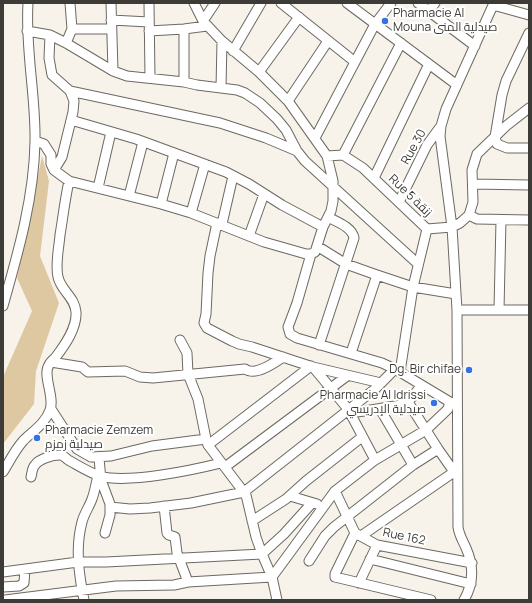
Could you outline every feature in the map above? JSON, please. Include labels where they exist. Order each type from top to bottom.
[{"type":"street","points":[[3,306],[26,216],[35,163],[32,74],[27,31],[28,3]]},
{"type":"street","points":[[66,43],[72,29],[70,3]]},
{"type":"street","points":[[111,3],[113,70]]},
{"type":"street","points":[[149,3],[150,78]]},
{"type":"street","points":[[194,3],[205,23],[222,41],[259,72],[288,101],[328,156],[334,188],[332,207],[314,250],[298,303],[288,329],[289,332],[293,336],[319,345],[382,363],[397,370],[421,386],[453,403]]},
{"type":"street","points":[[72,29],[111,25],[184,29],[205,23],[215,3]]},
{"type":"street","points":[[233,51],[261,3]]},
{"type":"street","points":[[281,3],[355,62]]},
{"type":"street","points":[[347,3],[457,84]]},
{"type":"street","points":[[315,138],[375,24],[391,3]]},
{"type":"street","points":[[418,3],[475,46]]},
{"type":"street","points":[[429,11],[435,3]]},
{"type":"street","points":[[464,600],[471,584],[472,563],[458,530],[453,403],[457,310],[452,227],[441,144],[441,126],[457,84],[494,4],[529,15]]},
{"type":"street","points":[[259,72],[299,17]]},
{"type":"street","points":[[184,29],[184,82]]},
{"type":"street","points":[[27,31],[50,35],[113,70],[127,76],[184,82],[246,93],[260,103],[286,130],[297,151],[305,161],[418,264]]},
{"type":"street","points":[[529,33],[504,88],[495,137],[497,144],[501,146],[529,148]]},
{"type":"street","points":[[50,35],[49,58],[51,73],[55,79],[70,91],[220,122],[266,138],[297,151]]},
{"type":"street","points":[[288,101],[328,40]]},
{"type":"street","points":[[221,88],[222,41]]},
{"type":"street","points":[[328,156],[343,155],[401,43]]},
{"type":"street","points":[[374,178],[429,64]]},
{"type":"street","points":[[54,170],[62,157],[71,120],[74,101],[70,91]]},
{"type":"street","points":[[452,227],[460,223],[469,215],[473,202],[472,170],[477,154],[506,126],[529,108]]},
{"type":"street","points":[[71,120],[143,142],[205,164],[233,176],[323,227]]},
{"type":"street","name":"Rue 30","points":[[399,202],[427,145],[441,126]]},
{"type":"street","points":[[98,188],[111,132]]},
{"type":"street","points":[[35,141],[44,144],[48,150],[54,170],[69,181],[191,213],[264,242],[306,254],[314,250]]},
{"type":"street","points":[[129,196],[143,142]]},
{"type":"street","points":[[161,204],[174,153]]},
{"type":"street","name":"Rue 5 زنقة","points":[[343,155],[374,178],[427,229],[452,227]]},
{"type":"street","points":[[191,213],[205,164]]},
{"type":"street","points":[[233,176],[210,256],[204,324],[207,328],[232,341],[347,376],[381,383]]},
{"type":"street","points":[[3,472],[22,443],[41,425],[51,409],[48,370],[49,365],[70,335],[76,318],[76,311],[72,298],[61,285],[58,272],[58,252],[69,181]]},
{"type":"street","points":[[473,184],[529,185]]},
{"type":"street","points":[[249,236],[264,194]]},
{"type":"street","points":[[469,215],[477,220],[529,220]]},
{"type":"street","points":[[319,345],[354,236],[348,229],[328,217]]},
{"type":"street","points":[[499,310],[500,220]]},
{"type":"street","points":[[110,507],[130,509],[191,503],[244,492],[397,370],[413,287],[427,229]]},
{"type":"street","points":[[314,250],[346,264],[413,287],[456,294]]},
{"type":"street","points":[[351,353],[377,275]]},
{"type":"street","points":[[457,310],[529,310]]},
{"type":"street","points":[[180,340],[182,347],[187,353],[188,374],[198,399],[207,442],[247,498],[252,521],[262,554],[272,577],[277,600]]},
{"type":"street","points":[[51,362],[82,367],[88,372],[125,372],[144,378],[245,369],[252,371],[272,365],[282,357]]},
{"type":"street","points":[[51,409],[77,449],[88,456],[99,458],[152,446],[207,442],[312,366]]},
{"type":"street","points":[[312,366],[348,409],[375,460]]},
{"type":"street","points":[[31,477],[34,466],[50,457],[59,455],[99,475],[115,478],[137,478],[223,465],[347,376]]},
{"type":"street","points":[[348,409],[356,412],[380,410],[401,405],[408,402],[421,386]]},
{"type":"street","points":[[408,402],[456,474]]},
{"type":"street","points":[[5,600],[130,585],[161,585],[272,577],[294,549],[335,491],[375,460],[426,430],[453,403]]},
{"type":"street","points":[[380,410],[413,465]]},
{"type":"street","points":[[252,521],[290,496],[306,481],[362,437]]},
{"type":"street","points":[[309,561],[324,536],[413,465],[438,449]]},
{"type":"street","points":[[99,458],[99,475],[101,483],[110,501],[110,515],[105,533]]},
{"type":"street","points":[[431,600],[335,577],[335,574],[358,535],[456,474]]},
{"type":"street","points":[[84,600],[79,578],[78,562],[81,528],[92,500],[99,475]]},
{"type":"street","points":[[335,491],[347,517],[358,535]]},
{"type":"street","points":[[290,496],[324,505]]},
{"type":"street","points":[[3,572],[78,562],[106,562],[179,557],[262,554],[284,534],[312,503]]},
{"type":"street","points":[[164,506],[167,533],[168,535],[175,537],[179,557],[188,582]]},
{"type":"street","name":"Rue 162","points":[[358,535],[377,545],[472,563]]},
{"type":"street","points":[[359,583],[377,545]]},
{"type":"street","points":[[370,559],[471,584]]},
{"type":"street","points":[[3,587],[22,585],[24,583],[25,569]]},
{"type":"shaded area","points":[[42,156],[49,181],[40,256],[59,303],[36,371],[34,404],[3,444],[3,377],[32,311],[17,278]]},
{"type":"place","name":"Pharmacie Al Mouna صيدلية المنى","points":[[385,21]]},
{"type":"place","name":"Dg. Bir chifae","points":[[469,370]]},
{"type":"place","name":"Pharmacie Al Idrissi صيدلية الإدريسي","points":[[434,403]]},
{"type":"place","name":"Pharmacie Zemzem صيدلية زمزم","points":[[37,438]]}]
